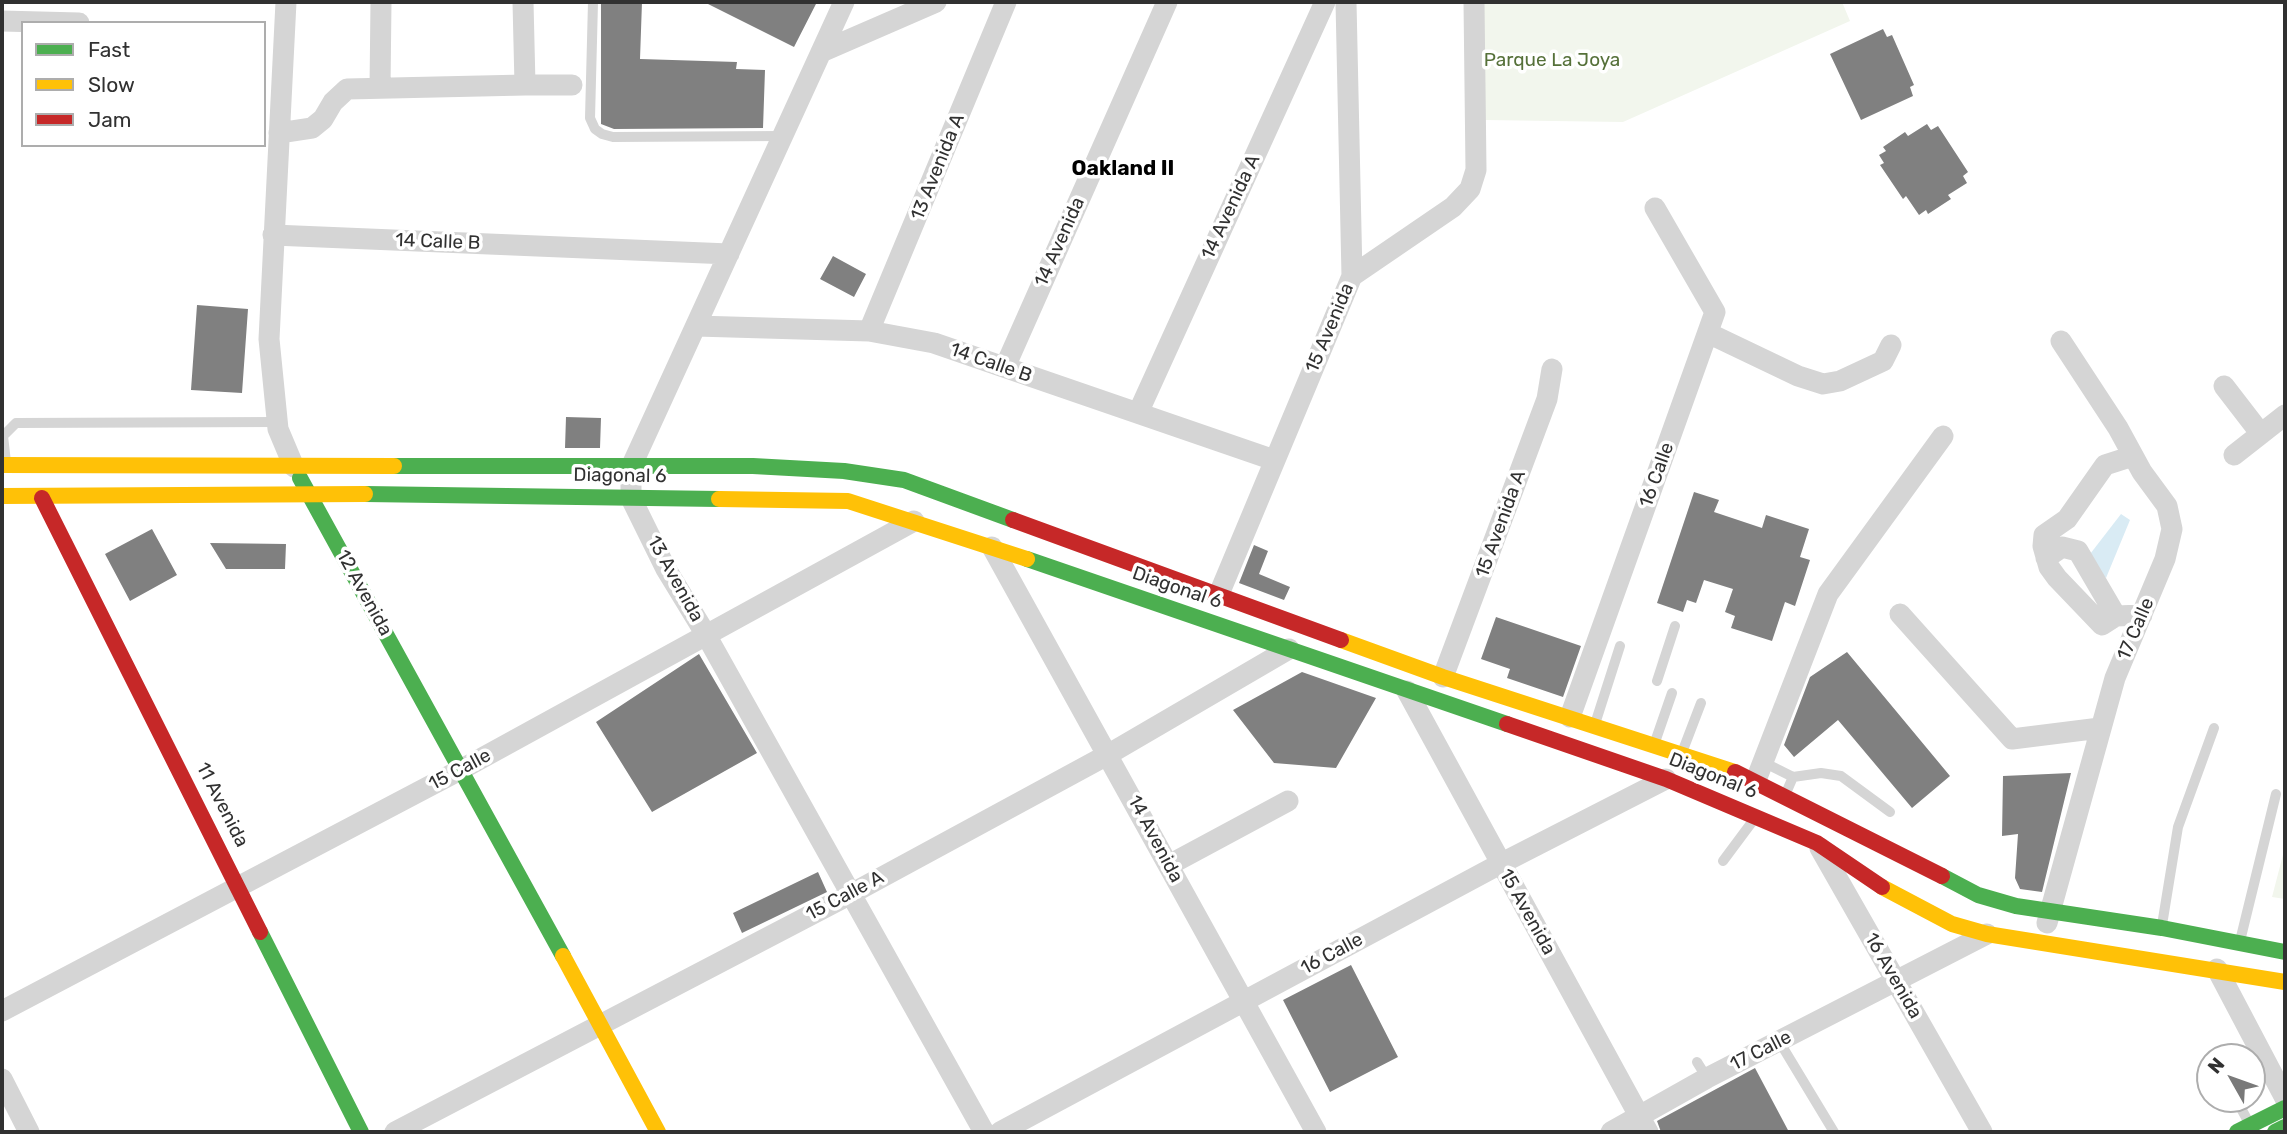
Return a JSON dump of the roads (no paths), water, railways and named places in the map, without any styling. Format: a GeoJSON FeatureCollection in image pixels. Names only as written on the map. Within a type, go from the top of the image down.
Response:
{"type":"FeatureCollection","features":[{"type":"Feature","properties":{"kind":"main road","name":"Diagonal 6"},"geometry":{"type":"LineString","coordinates":[[4,465],[801,467],[905,480],[1444,677],[1682,752],[1759,771],[1785,795],[1978,895],[2016,906],[2161,928],[2285,953]]}},
{"type":"Feature","properties":{"kind":"main road","name":"12 Avenida"},"geometry":{"type":"LineString","coordinates":[[294,467],[462,769],[658,1132]]}},
{"type":"Feature","properties":{"kind":"main road","name":"Diagonal 6"},"geometry":{"type":"LineString","coordinates":[[2,496],[42,498],[309,493],[848,501],[992,547],[1666,779],[1817,843],[1923,912],[1987,934],[2285,982]]}},
{"type":"Feature","properties":{"kind":"main road","name":"11 Avenida"},"geometry":{"type":"LineString","coordinates":[[42,498],[361,1132]]}},
{"type":"Feature","properties":{"kind":"main road"},"geometry":{"type":"LineString","coordinates":[[2244,1129],[2285,1108]]}},
{"type":"Feature","properties":{"kind":"main road"},"geometry":{"type":"LineString","coordinates":[[2275,1132],[2285,1127]]}},
{"type":"Feature","properties":{"kind":"street","name":"12 Avenida"},"geometry":{"type":"LineString","coordinates":[[286,2],[274,26],[279,133],[269,339],[276,422],[294,467]]}},
{"type":"Feature","properties":{"kind":"street"},"geometry":{"type":"LineString","coordinates":[[380,88],[382,2]]}},
{"type":"Feature","properties":{"kind":"street"},"geometry":{"type":"LineString","coordinates":[[523,2],[525,85]]}},
{"type":"Feature","properties":{"kind":"street","name":"13 Avenida"},"geometry":{"type":"LineString","coordinates":[[844,2],[631,467],[631,498],[666,569],[705,633],[849,895],[984,1132]]}},
{"type":"Feature","properties":{"kind":"street"},"geometry":{"type":"LineString","coordinates":[[821,52],[936,2]]}},
{"type":"Feature","properties":{"kind":"street","name":"13 Avenida A"},"geometry":{"type":"LineString","coordinates":[[869,331],[1006,2]]}},
{"type":"Feature","properties":{"kind":"street","name":"14 Avenida"},"geometry":{"type":"LineString","coordinates":[[1005,367],[1167,2]]}},
{"type":"Feature","properties":{"kind":"street","name":"14 Avenida A"},"geometry":{"type":"LineString","coordinates":[[1138,413],[1325,2]]}},
{"type":"Feature","properties":{"kind":"street","name":"15 Avenida"},"geometry":{"type":"LineString","coordinates":[[1219,594],[1352,276],[1346,2]]}},
{"type":"Feature","properties":{"kind":"street"},"geometry":{"type":"LineString","coordinates":[[1352,276],[1453,207],[1470,189],[1476,170],[1474,2]]}},
{"type":"Feature","properties":{"kind":"street"},"geometry":{"type":"LineString","coordinates":[[2,22],[21,22]]}},
{"type":"Feature","properties":{"kind":"street"},"geometry":{"type":"LineString","coordinates":[[279,133],[312,128],[323,119],[333,102],[346,89],[572,85]]}},
{"type":"Feature","properties":{"kind":"street","name":"16 Calle"},"geometry":{"type":"LineString","coordinates":[[1570,717],[1715,312],[1655,208]]}},
{"type":"Feature","properties":{"kind":"street","name":"14 Calle B"},"geometry":{"type":"LineString","coordinates":[[273,235],[729,254]]}},
{"type":"Feature","properties":{"kind":"street","name":"14 Calle B"},"geometry":{"type":"LineString","coordinates":[[696,326],[869,331],[934,343],[1274,460]]}},
{"type":"Feature","properties":{"kind":"street"},"geometry":{"type":"LineString","coordinates":[[1708,333],[1798,376],[1823,384],[1840,381],[1883,360],[1891,345]]}},
{"type":"Feature","properties":{"kind":"street","name":"17 Calle"},"geometry":{"type":"LineString","coordinates":[[2044,943],[2049,911],[2115,678],[2165,559],[2172,529],[2168,506],[2133,456],[2061,341]]}},
{"type":"Feature","properties":{"kind":"street","name":"15 Avenida A"},"geometry":{"type":"LineString","coordinates":[[1444,677],[1547,399],[1552,369]]}},
{"type":"Feature","properties":{"kind":"street"},"geometry":{"type":"LineString","coordinates":[[2224,386],[2277,426],[2234,455]]}},
{"type":"Feature","properties":{"kind":"street"},"geometry":{"type":"LineString","coordinates":[[1759,771],[1828,594],[1942,436]]}},
{"type":"Feature","properties":{"kind":"street"},"geometry":{"type":"LineString","coordinates":[[2133,456],[2105,465],[2067,519],[2044,535],[2043,546],[2057,578],[2089,615],[2102,625],[2116,616],[2142,615]]}},
{"type":"Feature","properties":{"kind":"street","name":"15 Calle"},"geometry":{"type":"LineString","coordinates":[[2,1011],[462,769],[705,633],[914,521]]}},
{"type":"Feature","properties":{"kind":"street","name":"14 Avenida"},"geometry":{"type":"LineString","coordinates":[[992,547],[1316,1132]]}},
{"type":"Feature","properties":{"kind":"street"},"geometry":{"type":"LineString","coordinates":[[2046,558],[2062,547],[2078,551],[2116,616]]}},
{"type":"Feature","properties":{"kind":"street"},"geometry":{"type":"LineString","coordinates":[[1900,614],[2012,739],[2100,728]]}},
{"type":"Feature","properties":{"kind":"street","name":"15 Calle A"},"geometry":{"type":"LineString","coordinates":[[395,1132],[849,895],[1109,754],[1289,649]]}},
{"type":"Feature","properties":{"kind":"street","name":"15 Avenida"},"geometry":{"type":"LineString","coordinates":[[1407,691],[1643,1124]]}},
{"type":"Feature","properties":{"kind":"street","name":"16 Calle"},"geometry":{"type":"LineString","coordinates":[[1000,1132],[1500,864],[1666,779]]}},
{"type":"Feature","properties":{"kind":"street"},"geometry":{"type":"LineString","coordinates":[[1170,865],[1288,801]]}},
{"type":"Feature","properties":{"kind":"street"},"geometry":{"type":"LineString","coordinates":[[1817,843],[1828,819]]}},
{"type":"Feature","properties":{"kind":"street","name":"16 Avenida"},"geometry":{"type":"LineString","coordinates":[[1817,843],[1982,1132]]}},
{"type":"Feature","properties":{"kind":"street","name":"17 Calle"},"geometry":{"type":"LineString","coordinates":[[1611,1132],[1643,1124],[1702,1070],[1779,1041],[1987,934]]}},
{"type":"Feature","properties":{"kind":"street"},"geometry":{"type":"LineString","coordinates":[[2217,969],[2285,1098]]}},
{"type":"Feature","properties":{"kind":"street"},"geometry":{"type":"LineString","coordinates":[[2,1079],[29,1132]]}},
{"type":"Feature","properties":{"kind":"lane"},"geometry":{"type":"LineString","coordinates":[[593,2],[590,117],[595,129],[602,134],[613,137],[783,136]]}},
{"type":"Feature","properties":{"kind":"lane"},"geometry":{"type":"LineString","coordinates":[[4,465],[4,436],[16,423],[276,422]]}},
{"type":"Feature","properties":{"kind":"lane"},"geometry":{"type":"LineString","coordinates":[[1657,681],[1675,626]]}},
{"type":"Feature","properties":{"kind":"lane"},"geometry":{"type":"LineString","coordinates":[[1595,724],[1620,646]]}},
{"type":"Feature","properties":{"kind":"lane"},"geometry":{"type":"LineString","coordinates":[[1655,742],[1672,693]]}},
{"type":"Feature","properties":{"kind":"lane"},"geometry":{"type":"LineString","coordinates":[[1682,752],[1701,703]]}},
{"type":"Feature","properties":{"kind":"lane"},"geometry":{"type":"LineString","coordinates":[[2161,928],[2178,827],[2214,728]]}},
{"type":"Feature","properties":{"kind":"lane"},"geometry":{"type":"LineString","coordinates":[[1759,771],[1793,778],[1808,772],[1841,776],[1890,813]]}},
{"type":"Feature","properties":{"kind":"lane"},"geometry":{"type":"LineString","coordinates":[[1785,795],[1793,778]]}},
{"type":"Feature","properties":{"kind":"lane"},"geometry":{"type":"LineString","coordinates":[[2240,944],[2276,794]]}},
{"type":"Feature","properties":{"kind":"lane"},"geometry":{"type":"LineString","coordinates":[[1723,861],[1756,816]]}},
{"type":"Feature","properties":{"kind":"lane"},"geometry":{"type":"LineString","coordinates":[[1779,1041],[1834,1132]]}},
{"type":"Feature","properties":{"kind":"district","name":"Oakland II"},"geometry":{"type":"Point","coordinates":[1123,169]}},
{"type":"Feature","properties":{"kind":"park label","name":"Parque La Joya"},"geometry":{"type":"Point","coordinates":[1552,61]}}]}
